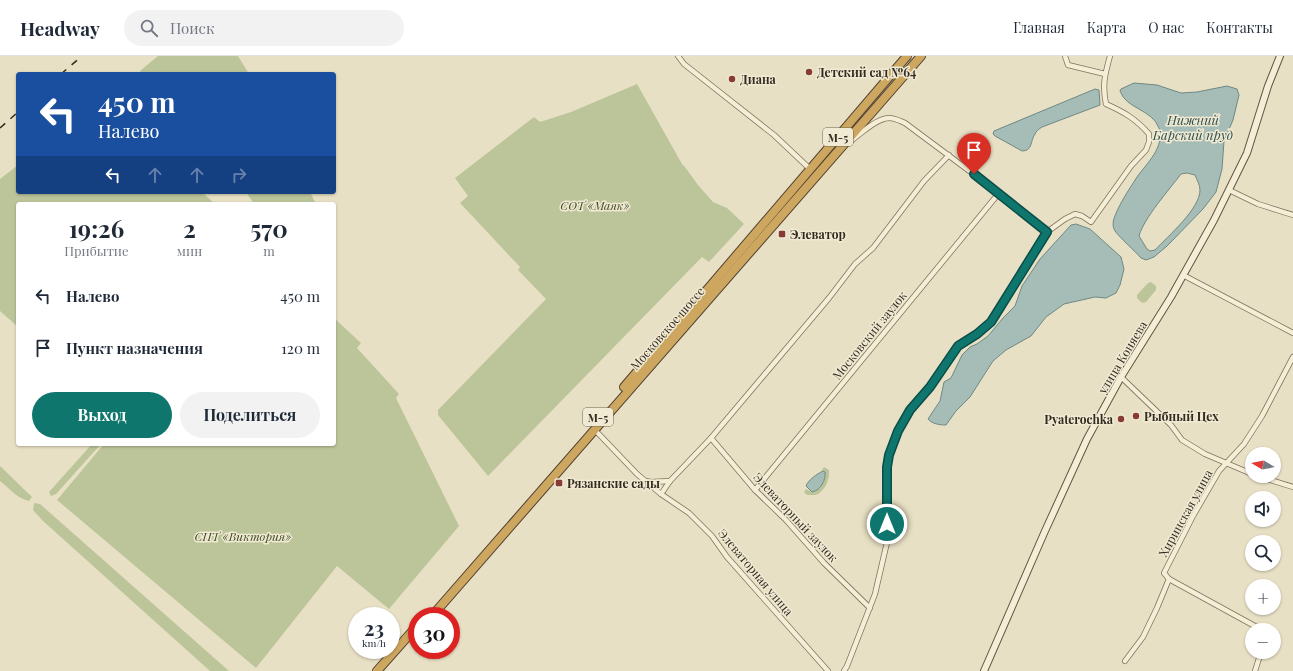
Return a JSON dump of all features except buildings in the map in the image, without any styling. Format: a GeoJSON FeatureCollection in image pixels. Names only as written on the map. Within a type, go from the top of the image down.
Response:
{"type":"FeatureCollection","features":[{"type":"Feature","properties":{"kind":"highway","name":"Московское шоссе"},"geometry":{"type":"LineString","coordinates":[[433,607],[907,56]]}},
{"type":"Feature","properties":{"kind":"highway","name":"Московское шоссе"},"geometry":{"type":"LineString","coordinates":[[440,607],[921,56]]}},
{"type":"Feature","properties":{"kind":"highway"},"geometry":{"type":"LineString","coordinates":[[378,671],[408,636]]}},
{"type":"Feature","properties":{"kind":"highway"},"geometry":{"type":"LineString","coordinates":[[384,671],[408,643]]}},
{"type":"Feature","properties":{"kind":"street"},"geometry":{"type":"LineString","coordinates":[[678,56],[684,64],[774,136],[810,169]]}},
{"type":"Feature","properties":{"kind":"street"},"geometry":{"type":"LineString","coordinates":[[1065,56],[1068,65],[1105,74]]}},
{"type":"Feature","properties":{"kind":"street"},"geometry":{"type":"LineString","coordinates":[[844,671],[875,594],[888,538],[887,467],[889,455],[898,431],[910,410],[930,387],[958,346],[977,334],[991,322],[1047,232],[1065,219],[1075,214],[1082,216],[1091,222],[1131,166],[1146,150],[1149,142],[1149,134],[1140,124],[1124,112],[1106,104],[1103,91],[1105,74],[1110,56]]}},
{"type":"Feature","properties":{"kind":"street","name":"улица Коняева"},"geometry":{"type":"LineString","coordinates":[[984,671],[1087,439],[1121,377],[1183,275],[1214,220],[1247,153],[1266,93],[1280,56]]}},
{"type":"Feature","properties":{"kind":"street"},"geometry":{"type":"LineString","coordinates":[[835,153],[883,118],[891,118],[905,122],[999,193],[1047,232]]}},
{"type":"Feature","properties":{"kind":"street"},"geometry":{"type":"LineString","coordinates":[[661,494],[670,481],[711,438],[855,264],[873,248],[924,181],[949,155]]}},
{"type":"Feature","properties":{"kind":"street"},"geometry":{"type":"LineString","coordinates":[[1229,190],[1258,204],[1293,215]]}},
{"type":"Feature","properties":{"kind":"street","name":"Московский заулок"},"geometry":{"type":"LineString","coordinates":[[755,490],[999,193]]}},
{"type":"Feature","properties":{"kind":"street"},"geometry":{"type":"LineString","coordinates":[[1183,275],[1293,333]]}},
{"type":"Feature","properties":{"kind":"street","name":"Хиринская улица"},"geometry":{"type":"LineString","coordinates":[[1125,661],[1143,637],[1157,608],[1169,579],[1164,573],[1193,516],[1219,471],[1244,444],[1262,416],[1293,357]]}},
{"type":"Feature","properties":{"kind":"street"},"geometry":{"type":"LineString","coordinates":[[1121,377],[1171,425],[1182,440],[1205,454],[1245,471]]}},
{"type":"Feature","properties":{"kind":"street","name":"Элеваторная улица"},"geometry":{"type":"LineString","coordinates":[[594,429],[645,481],[689,513],[712,536],[727,557],[828,671]]}},
{"type":"Feature","properties":{"kind":"street","name":"Элеваторный заулок"},"geometry":{"type":"LineString","coordinates":[[711,438],[755,490],[786,520],[824,563],[870,608]]}},
{"type":"Feature","properties":{"kind":"street"},"geometry":{"type":"LineString","coordinates":[[645,481],[670,481]]}},
{"type":"Feature","properties":{"kind":"street"},"geometry":{"type":"LineString","coordinates":[[1280,483],[1293,487]]}},
{"type":"Feature","properties":{"kind":"street"},"geometry":{"type":"LineString","coordinates":[[1169,579],[1249,623]]}},
{"type":"Feature","properties":{"kind":"street"},"geometry":{"type":"LineString","coordinates":[[1255,671],[1259,659]]}},
{"type":"Feature","properties":{"kind":"green space"},"geometry":{"type":"Polygon","coordinates":[[[158,56],[238,56],[248,72],[141,72],[158,56]]]}},
{"type":"Feature","properties":{"kind":"green space","name":"СОТ «Маяк»"},"geometry":{"type":"Polygon","coordinates":[[[637,84],[682,164],[698,185],[713,202],[727,208],[744,224],[709,262],[702,257],[488,476],[438,415],[438,410],[546,299],[518,270],[520,267],[460,203],[468,196],[455,178],[534,117],[540,122],[571,112],[637,84]]]}},
{"type":"Feature","properties":{"kind":"green space"},"geometry":{"type":"Polygon","coordinates":[[[16,167],[16,194],[204,194],[213,202],[16,202],[16,325],[0,311],[0,179],[16,167]]]}},
{"type":"Feature","properties":{"kind":"green space"},"geometry":{"type":"Polygon","coordinates":[[[247,194],[311,194],[315,202],[253,202],[247,194]]]}},
{"type":"Feature","properties":{"kind":"green space"},"geometry":{"type":"Polygon","coordinates":[[[1151,282],[1156,286],[1156,290],[1146,302],[1142,303],[1137,298],[1137,295],[1148,283],[1151,282]]]}},
{"type":"Feature","properties":{"kind":"green space","name":"СНТ «Виктория»"},"geometry":{"type":"Polygon","coordinates":[[[336,320],[361,343],[357,348],[399,394],[396,398],[459,526],[391,607],[387,607],[337,566],[256,668],[57,500],[102,446],[336,446],[336,320]]]}},
{"type":"Feature","properties":{"kind":"green space"},"geometry":{"type":"Polygon","coordinates":[[[90,446],[99,446],[56,494],[51,496],[49,492],[90,446]]]}},
{"type":"Feature","properties":{"kind":"green space"},"geometry":{"type":"Polygon","coordinates":[[[0,466],[32,497],[29,501],[17,496],[0,481],[0,466]]]}},
{"type":"Feature","properties":{"kind":"green space"},"geometry":{"type":"Polygon","coordinates":[[[824,467],[829,470],[829,474],[828,481],[824,488],[816,495],[807,495],[804,492],[806,489],[812,492],[815,491],[824,482],[825,472],[822,470],[824,467]]]}},
{"type":"Feature","properties":{"kind":"green space"},"geometry":{"type":"Polygon","coordinates":[[[34,503],[40,504],[229,671],[210,671],[43,521],[33,510],[34,503]]]}},
{"type":"Feature","properties":{"kind":"water","name":"Нижний Барский пруд"},"geometry":{"type":"Polygon","coordinates":[[[1134,83],[1157,85],[1181,93],[1197,92],[1227,86],[1237,89],[1239,95],[1233,120],[1224,141],[1222,169],[1216,192],[1203,209],[1167,246],[1154,257],[1146,260],[1141,258],[1117,234],[1113,223],[1124,197],[1154,154],[1160,142],[1159,128],[1151,117],[1133,106],[1123,97],[1120,91],[1121,89],[1134,83]],[[1187,173],[1181,174],[1157,204],[1146,221],[1139,236],[1147,249],[1150,251],[1155,250],[1175,230],[1195,205],[1199,197],[1200,190],[1195,175],[1187,173]]]}},
{"type":"Feature","properties":{"kind":"water"},"geometry":{"type":"Polygon","coordinates":[[[1095,89],[1099,90],[1100,105],[1042,127],[1036,132],[1030,147],[1026,151],[1022,151],[993,134],[994,131],[1095,89]]]}},
{"type":"Feature","properties":{"kind":"water"},"geometry":{"type":"Polygon","coordinates":[[[1076,224],[1090,229],[1121,257],[1124,269],[1120,285],[1116,293],[1106,298],[1095,297],[1064,304],[1046,317],[1031,336],[1006,350],[993,361],[970,397],[956,411],[946,425],[936,424],[930,421],[928,419],[940,401],[944,382],[951,378],[962,355],[970,347],[988,336],[1015,306],[1022,286],[1040,259],[1071,225],[1076,224]]]}},
{"type":"Feature","properties":{"kind":"water"},"geometry":{"type":"Polygon","coordinates":[[[823,471],[825,472],[824,481],[818,489],[812,492],[806,486],[807,484],[813,477],[823,471]]]}},
{"type":"Feature","properties":{"kind":"railway"},"geometry":{"type":"LineString","coordinates":[[63,72],[82,56]]}},
{"type":"Feature","properties":{"kind":"railway"},"geometry":{"type":"LineString","coordinates":[[0,128],[16,114]]}},
{"type":"Feature","properties":{"kind":"place","name":"Детский сад №64"},"geometry":{"type":"Point","coordinates":[809,72]}},
{"type":"Feature","properties":{"kind":"place","name":"Диана"},"geometry":{"type":"Point","coordinates":[732,79]}},
{"type":"Feature","properties":{"kind":"place","name":"Элеватор"},"geometry":{"type":"Point","coordinates":[782,234]}},
{"type":"Feature","properties":{"kind":"place","name":"Рыбный Цех"},"geometry":{"type":"Point","coordinates":[1136,416]}},
{"type":"Feature","properties":{"kind":"place","name":"Pyaterochka"},"geometry":{"type":"Point","coordinates":[1121,419]}},
{"type":"Feature","properties":{"kind":"place","name":"Рязанские сады"},"geometry":{"type":"Point","coordinates":[559,483]}},
{"type":"Feature","properties":{"kind":"route"},"geometry":{"type":"LineString","coordinates":[[887,524],[887,467],[889,455],[898,431],[910,410],[930,387],[958,346],[977,334],[991,322],[1018,276],[1047,232],[974,174]]}}]}
